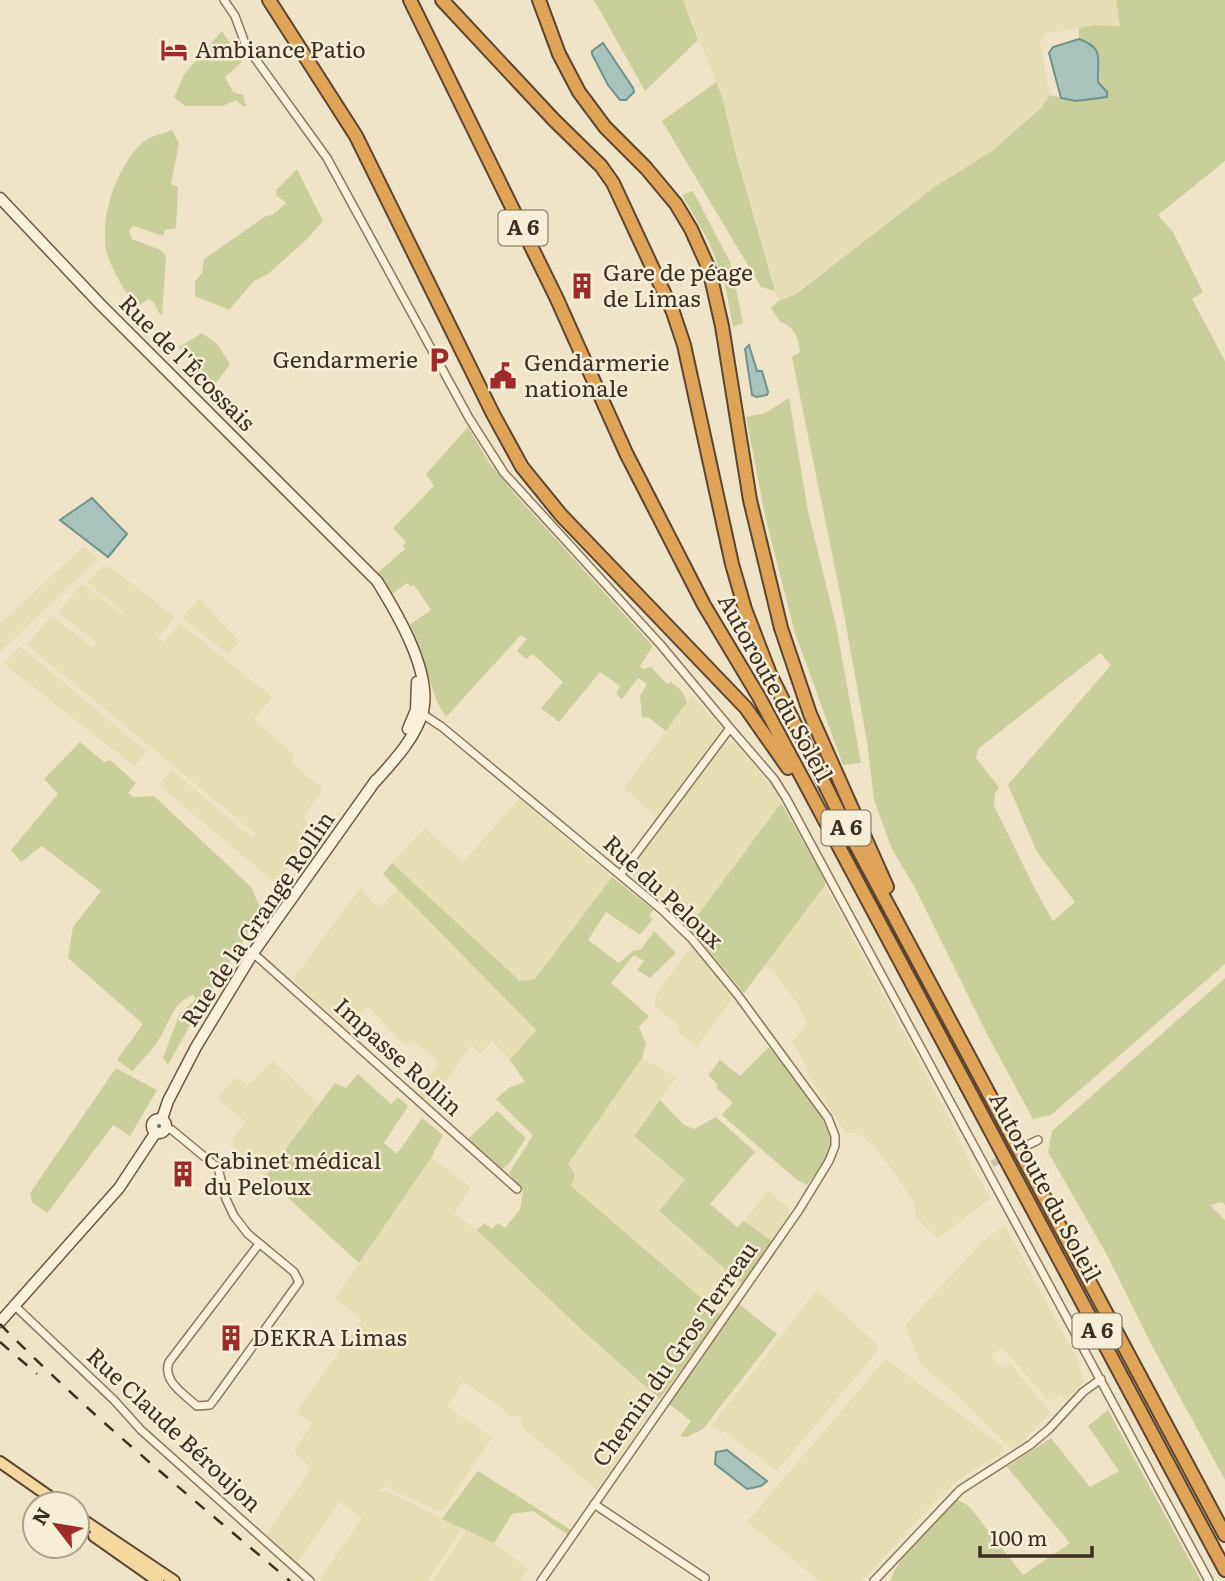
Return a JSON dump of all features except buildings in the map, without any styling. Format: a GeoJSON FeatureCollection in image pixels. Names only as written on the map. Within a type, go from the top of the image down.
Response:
{"type":"FeatureCollection","features":[{"type":"Feature","properties":{"kind":"highway"},"geometry":{"type":"LineString","coordinates":[[269,0],[356,136],[502,433],[522,467],[561,515],[729,688],[758,722],[791,772],[924,1006]]}},
{"type":"Feature","properties":{"kind":"highway","name":"Autoroute du Soleil"},"geometry":{"type":"LineString","coordinates":[[411,0],[556,297],[645,490],[704,605],[759,697],[1225,1570]]}},
{"type":"Feature","properties":{"kind":"highway","name":"Autoroute du Soleil"},"geometry":{"type":"LineString","coordinates":[[442,0],[594,159],[613,183],[673,312],[684,345],[732,564],[752,631],[778,690],[809,755],[1225,1535]]}},
{"type":"Feature","properties":{"kind":"highway"},"geometry":{"type":"LineString","coordinates":[[539,0],[559,54],[579,92],[605,127],[646,168],[676,204],[695,235],[709,269],[722,326],[750,500],[781,628],[810,714],[920,962]]}},
{"type":"Feature","properties":{"kind":"main road","name":"Rue de l'Écossais"},"geometry":{"type":"LineString","coordinates":[[0,198],[100,304],[348,554],[372,582],[402,638],[417,682],[419,711]]}},
{"type":"Feature","properties":{"kind":"main road","name":"Rue de la Grange Rollin"},"geometry":{"type":"LineString","coordinates":[[3,1318],[119,1188],[161,1126],[168,1101],[196,1047],[253,953],[374,783],[419,711]]}},
{"type":"Feature","properties":{"kind":"main road"},"geometry":{"type":"LineString","coordinates":[[0,1462],[40,1490]]}},
{"type":"Feature","properties":{"kind":"main road"},"geometry":{"type":"LineString","coordinates":[[0,1471],[28,1490]]}},
{"type":"Feature","properties":{"kind":"main road"},"geometry":{"type":"LineString","coordinates":[[91,1525],[174,1581]]}},
{"type":"Feature","properties":{"kind":"main road"},"geometry":{"type":"LineString","coordinates":[[91,1534],[158,1581]]}},
{"type":"Feature","properties":{"kind":"street"},"geometry":{"type":"LineString","coordinates":[[225,0],[235,16],[246,46],[327,158],[469,418],[504,473],[660,644],[774,779],[786,798],[989,1166],[1097,1381],[1209,1581]]}},
{"type":"Feature","properties":{"kind":"street","name":"Rue du Peloux"},"geometry":{"type":"LineString","coordinates":[[419,711],[516,787],[661,909],[706,954],[828,1118],[835,1136],[835,1146]]}},
{"type":"Feature","properties":{"kind":"street"},"geometry":{"type":"LineString","coordinates":[[620,875],[730,728]]}},
{"type":"Feature","properties":{"kind":"street","name":"Impasse Rollin"},"geometry":{"type":"LineString","coordinates":[[253,953],[517,1189]]}},
{"type":"Feature","properties":{"kind":"street"},"geometry":{"type":"LineString","coordinates":[[161,1126],[179,1136],[218,1168],[226,1199],[234,1216],[259,1244],[294,1272],[299,1282],[214,1400],[209,1405],[197,1406],[168,1378],[166,1371],[169,1362],[259,1244]]}},
{"type":"Feature","properties":{"kind":"street"},"geometry":{"type":"LineString","coordinates":[[1030,1144],[1038,1140]]}},
{"type":"Feature","properties":{"kind":"street","name":"Chemin du Gros Terreau"},"geometry":{"type":"LineString","coordinates":[[541,1581],[799,1210],[829,1161],[835,1146]]}},
{"type":"Feature","properties":{"kind":"street","name":"Rue Claude Béroujon"},"geometry":{"type":"LineString","coordinates":[[15,1305],[150,1439],[310,1581]]}},
{"type":"Feature","properties":{"kind":"street"},"geometry":{"type":"LineString","coordinates":[[874,1581],[960,1490],[1030,1445],[1097,1381]]}},
{"type":"Feature","properties":{"kind":"street"},"geometry":{"type":"LineString","coordinates":[[594,1504],[705,1578]]}},
{"type":"Feature","properties":{"kind":"shaded area"},"geometry":{"type":"Polygon","coordinates":[[[683,0],[1116,0],[1121,26],[1094,25],[1045,34],[1040,42],[1050,95],[1041,108],[992,151],[933,188],[795,294],[778,301],[722,96],[683,0]]]}},
{"type":"Feature","properties":{"kind":"shaded area"},"geometry":{"type":"Polygon","coordinates":[[[84,546],[98,559],[0,652],[0,624],[84,546]]]}},
{"type":"Feature","properties":{"kind":"shaded area"},"geometry":{"type":"Polygon","coordinates":[[[103,565],[114,570],[175,617],[157,639],[164,642],[180,623],[272,697],[254,720],[295,755],[291,762],[323,789],[303,817],[317,832],[276,884],[159,785],[172,770],[252,838],[256,834],[27,645],[51,616],[93,647],[97,643],[58,612],[82,584],[122,614],[123,612],[87,582],[103,565]]]}},
{"type":"Feature","properties":{"kind":"shaded area"},"geometry":{"type":"Polygon","coordinates":[[[199,599],[240,641],[228,654],[182,618],[199,599]]]}},
{"type":"Feature","properties":{"kind":"shaded area"},"geometry":{"type":"Polygon","coordinates":[[[20,646],[147,752],[134,766],[4,664],[20,646]]]}},
{"type":"Feature","properties":{"kind":"shaded area"},"geometry":{"type":"Polygon","coordinates":[[[692,696],[723,728],[658,818],[624,788],[692,696]]]}},
{"type":"Feature","properties":{"kind":"shaded area"},"geometry":{"type":"Polygon","coordinates":[[[726,738],[738,746],[773,787],[781,803],[689,927],[634,880],[631,868],[726,738]]]}},
{"type":"Feature","properties":{"kind":"shaded area"},"geometry":{"type":"Polygon","coordinates":[[[520,798],[612,877],[535,979],[520,981],[392,863],[425,828],[463,862],[520,798]]]}},
{"type":"Feature","properties":{"kind":"shaded area"},"geometry":{"type":"Polygon","coordinates":[[[825,885],[948,1116],[972,1167],[991,1198],[938,1238],[916,1218],[915,1204],[872,1144],[854,1132],[846,1134],[807,1073],[792,1041],[808,1024],[797,1003],[773,971],[763,966],[825,885]]]}},
{"type":"Feature","properties":{"kind":"shaded area"},"geometry":{"type":"Polygon","coordinates":[[[360,888],[379,908],[398,889],[536,1030],[510,1060],[492,1041],[480,1053],[471,1045],[429,1106],[417,1096],[439,1062],[413,1040],[406,1046],[367,1006],[347,1028],[293,979],[360,888]]]}},
{"type":"Feature","properties":{"kind":"shaded area"},"geometry":{"type":"Polygon","coordinates":[[[693,944],[734,996],[697,1047],[677,1031],[680,1027],[655,1006],[655,998],[661,987],[693,944]]]}},
{"type":"Feature","properties":{"kind":"shaded area"},"geometry":{"type":"Polygon","coordinates":[[[642,1058],[676,1077],[634,1136],[685,1180],[659,1212],[742,1284],[721,1315],[570,1186],[568,1164],[642,1058]]]}},
{"type":"Feature","properties":{"kind":"shaded area"},"geometry":{"type":"Polygon","coordinates":[[[273,1061],[319,1104],[265,1177],[230,1143],[245,1122],[217,1098],[236,1077],[247,1085],[273,1061]]]}},
{"type":"Feature","properties":{"kind":"shaded area"},"geometry":{"type":"Polygon","coordinates":[[[431,1158],[471,1187],[454,1214],[504,1253],[583,1331],[660,1399],[597,1490],[522,1427],[521,1416],[509,1416],[496,1403],[463,1382],[447,1407],[492,1437],[444,1510],[438,1511],[384,1486],[380,1491],[390,1493],[462,1528],[428,1581],[322,1581],[320,1579],[362,1518],[340,1501],[297,1563],[266,1535],[311,1469],[294,1451],[312,1423],[296,1412],[362,1320],[335,1298],[431,1158]]]}},
{"type":"Feature","properties":{"kind":"shaded area"},"geometry":{"type":"Polygon","coordinates":[[[768,1190],[788,1207],[790,1216],[772,1241],[744,1221],[768,1190]]]}},
{"type":"Feature","properties":{"kind":"shaded area"},"geometry":{"type":"Polygon","coordinates":[[[1005,1225],[1077,1359],[1084,1382],[1066,1400],[1060,1394],[1049,1402],[1002,1347],[990,1357],[1002,1368],[1010,1363],[1050,1412],[1022,1442],[1011,1449],[956,1394],[921,1365],[905,1325],[981,1243],[1005,1225]]]}},
{"type":"Feature","properties":{"kind":"shaded area"},"geometry":{"type":"Polygon","coordinates":[[[817,1290],[878,1345],[875,1354],[777,1471],[725,1432],[711,1426],[817,1290]]]}},
{"type":"Feature","properties":{"kind":"shaded area"},"geometry":{"type":"Polygon","coordinates":[[[887,1360],[1004,1447],[1003,1452],[961,1478],[938,1498],[862,1581],[820,1581],[747,1522],[887,1360]]]}},
{"type":"Feature","properties":{"kind":"shaded area"},"geometry":{"type":"Polygon","coordinates":[[[466,1530],[494,1543],[528,1569],[520,1581],[433,1581],[466,1530]]]}},
{"type":"Feature","properties":{"kind":"green space"},"geometry":{"type":"Polygon","coordinates":[[[594,0],[683,0],[698,40],[645,91],[594,0]]]}},
{"type":"Feature","properties":{"kind":"green space"},"geometry":{"type":"Polygon","coordinates":[[[1116,0],[1225,0],[1225,161],[1158,215],[1173,232],[1203,292],[1192,299],[1225,361],[1225,964],[1051,1115],[1033,1119],[989,1038],[915,888],[892,849],[874,800],[867,742],[841,598],[792,357],[800,352],[798,342],[795,333],[780,322],[771,308],[778,301],[796,294],[933,188],[992,151],[1041,108],[1050,95],[1076,101],[1107,92],[1098,82],[1096,50],[1079,39],[1079,28],[1094,25],[1120,26],[1116,0]],[[1100,653],[978,749],[976,758],[999,787],[994,806],[1053,921],[1075,902],[1037,852],[1008,785],[1111,665],[1100,653]]]}},
{"type":"Feature","properties":{"kind":"green space"},"geometry":{"type":"Polygon","coordinates":[[[222,31],[242,62],[225,77],[233,92],[243,95],[246,106],[236,100],[223,106],[185,106],[174,97],[185,73],[222,31]]]}},
{"type":"Feature","properties":{"kind":"green space"},"geometry":{"type":"Polygon","coordinates":[[[716,82],[775,291],[761,287],[662,121],[716,82]]]}},
{"type":"Feature","properties":{"kind":"green space"},"geometry":{"type":"Polygon","coordinates":[[[172,130],[179,143],[171,184],[178,187],[176,228],[165,230],[163,236],[134,226],[129,230],[132,239],[161,250],[166,256],[162,315],[149,299],[136,307],[111,265],[105,236],[112,192],[125,165],[142,143],[172,130]]]}},
{"type":"Feature","properties":{"kind":"green space"},"geometry":{"type":"Polygon","coordinates":[[[297,169],[323,221],[268,274],[254,281],[229,310],[195,296],[195,282],[202,273],[204,259],[266,216],[273,215],[286,203],[276,195],[277,189],[297,169]]]}},
{"type":"Feature","properties":{"kind":"green space"},"geometry":{"type":"Polygon","coordinates":[[[693,191],[731,264],[743,323],[733,327],[725,284],[709,242],[682,195],[693,191]]]}},
{"type":"Feature","properties":{"kind":"green space"},"geometry":{"type":"Polygon","coordinates":[[[202,333],[217,344],[230,364],[214,386],[179,347],[202,333]]]}},
{"type":"Feature","properties":{"kind":"green space"},"geometry":{"type":"Polygon","coordinates":[[[789,398],[808,511],[836,625],[861,763],[843,765],[794,630],[765,515],[746,417],[765,413],[789,398]]]}},
{"type":"Feature","properties":{"kind":"green space"},"geometry":{"type":"Polygon","coordinates":[[[468,427],[488,461],[513,492],[653,646],[640,666],[643,669],[651,667],[667,684],[671,682],[682,691],[687,702],[666,731],[649,718],[642,717],[640,696],[647,684],[638,678],[622,699],[616,694],[620,686],[600,672],[559,722],[541,708],[563,682],[533,654],[526,659],[517,651],[527,639],[521,635],[446,717],[438,704],[409,625],[431,610],[414,585],[411,587],[407,583],[392,594],[376,574],[405,549],[403,546],[406,542],[393,528],[434,486],[426,474],[468,427]]]}},
{"type":"Feature","properties":{"kind":"green space"},"geometry":{"type":"Polygon","coordinates":[[[80,742],[104,762],[110,760],[136,783],[128,793],[134,797],[154,796],[251,887],[259,905],[250,931],[198,1011],[168,1065],[163,1058],[179,1015],[196,999],[193,995],[179,1004],[157,1042],[133,1071],[117,1060],[143,1024],[68,958],[73,927],[101,891],[42,846],[21,862],[11,850],[58,794],[44,779],[80,742]]]}},
{"type":"Feature","properties":{"kind":"green space"},"geometry":{"type":"Polygon","coordinates":[[[781,803],[825,879],[825,885],[744,993],[689,927],[781,803]]]}},
{"type":"Feature","properties":{"kind":"green space"},"geometry":{"type":"Polygon","coordinates":[[[392,863],[520,981],[535,979],[612,877],[654,910],[649,915],[653,919],[640,935],[606,912],[588,940],[619,963],[634,950],[641,950],[654,931],[676,953],[650,978],[637,970],[644,961],[634,955],[611,983],[649,1016],[639,1027],[646,1044],[642,1058],[568,1164],[575,1174],[571,1186],[721,1315],[660,1399],[583,1331],[477,1230],[484,1223],[492,1229],[498,1223],[505,1228],[520,1209],[523,1191],[509,1173],[533,1135],[496,1099],[510,1087],[525,1082],[510,1060],[536,1030],[383,874],[392,863]]]}},
{"type":"Feature","properties":{"kind":"green space"},"geometry":{"type":"Polygon","coordinates":[[[1225,978],[1225,1205],[1221,1202],[1210,1205],[1225,1220],[1225,1480],[1151,1344],[1107,1255],[1048,1152],[1052,1131],[1225,978]]]}},
{"type":"Feature","properties":{"kind":"green space"},"geometry":{"type":"Polygon","coordinates":[[[769,1047],[808,1095],[830,1137],[828,1153],[807,1185],[797,1180],[722,1115],[733,1102],[716,1088],[718,1085],[708,1075],[720,1060],[740,1076],[769,1047]]]}},
{"type":"Feature","properties":{"kind":"green space"},"geometry":{"type":"Polygon","coordinates":[[[116,1068],[157,1090],[130,1136],[113,1125],[47,1213],[32,1202],[30,1193],[116,1068]]]}},
{"type":"Feature","properties":{"kind":"green space"},"geometry":{"type":"Polygon","coordinates":[[[358,1074],[391,1104],[398,1097],[408,1106],[384,1143],[397,1154],[422,1118],[443,1135],[431,1158],[359,1263],[265,1177],[335,1083],[346,1088],[358,1074]]]}},
{"type":"Feature","properties":{"kind":"green space"},"geometry":{"type":"Polygon","coordinates":[[[660,1100],[684,1125],[694,1129],[716,1117],[755,1152],[710,1204],[737,1227],[744,1221],[772,1241],[742,1284],[659,1211],[685,1180],[634,1136],[660,1100]]]}},
{"type":"Feature","properties":{"kind":"green space"},"geometry":{"type":"Polygon","coordinates":[[[497,1111],[526,1138],[509,1164],[500,1171],[467,1140],[497,1111]]]}},
{"type":"Feature","properties":{"kind":"green space"},"geometry":{"type":"Polygon","coordinates":[[[739,1304],[777,1334],[703,1429],[687,1437],[680,1436],[691,1421],[668,1403],[739,1304]]]}},
{"type":"Feature","properties":{"kind":"green space"},"geometry":{"type":"Polygon","coordinates":[[[1108,1410],[1201,1581],[890,1581],[910,1547],[956,1499],[969,1506],[1023,1575],[1070,1543],[1007,1467],[1051,1438],[1090,1487],[1119,1471],[1088,1426],[1108,1410]]]}},
{"type":"Feature","properties":{"kind":"green space"},"geometry":{"type":"Polygon","coordinates":[[[478,1471],[571,1530],[568,1535],[533,1511],[512,1514],[494,1543],[442,1519],[478,1471]]]}},
{"type":"Feature","properties":{"kind":"water"},"geometry":{"type":"Polygon","coordinates":[[[1079,39],[1096,50],[1098,82],[1107,92],[1107,97],[1076,101],[1061,98],[1049,53],[1053,47],[1079,39]]]}},
{"type":"Feature","properties":{"kind":"water"},"geometry":{"type":"Polygon","coordinates":[[[603,43],[633,88],[634,92],[626,100],[620,100],[608,85],[592,54],[592,51],[603,43]]]}},
{"type":"Feature","properties":{"kind":"water"},"geometry":{"type":"Polygon","coordinates":[[[749,345],[757,371],[762,371],[767,395],[752,395],[745,349],[749,345]]]}},
{"type":"Feature","properties":{"kind":"water"},"geometry":{"type":"Polygon","coordinates":[[[92,498],[127,534],[108,557],[60,520],[92,498]]]}},
{"type":"Feature","properties":{"kind":"water"},"geometry":{"type":"Polygon","coordinates":[[[727,1450],[767,1481],[761,1486],[747,1489],[715,1464],[716,1452],[727,1450]]]}},
{"type":"Feature","properties":{"kind":"tunnel"},"geometry":{"type":"LineString","coordinates":[[992,1164],[1030,1144]]}},
{"type":"Feature","properties":{"kind":"railway"},"geometry":{"type":"LineString","coordinates":[[0,1324],[105,1424],[290,1581]]}},
{"type":"Feature","properties":{"kind":"railway"},"geometry":{"type":"LineString","coordinates":[[0,1342],[37,1374]]}},
{"type":"Feature","properties":{"kind":"place","name":"Ambiance Patio"},"geometry":{"type":"Point","coordinates":[174,50]}},
{"type":"Feature","properties":{"kind":"place","name":"Gare de péage de Limas"},"geometry":{"type":"Point","coordinates":[582,286]}},
{"type":"Feature","properties":{"kind":"place","name":"Gendarmerie"},"geometry":{"type":"Point","coordinates":[439,360]}},
{"type":"Feature","properties":{"kind":"place","name":"Gendarmerie nationale"},"geometry":{"type":"Point","coordinates":[503,376]}},
{"type":"Feature","properties":{"kind":"place","name":"Cabinet médical du Peloux"},"geometry":{"type":"Point","coordinates":[183,1174]}},
{"type":"Feature","properties":{"kind":"place","name":"DEKRA Limas"},"geometry":{"type":"Point","coordinates":[231,1338]}}]}
